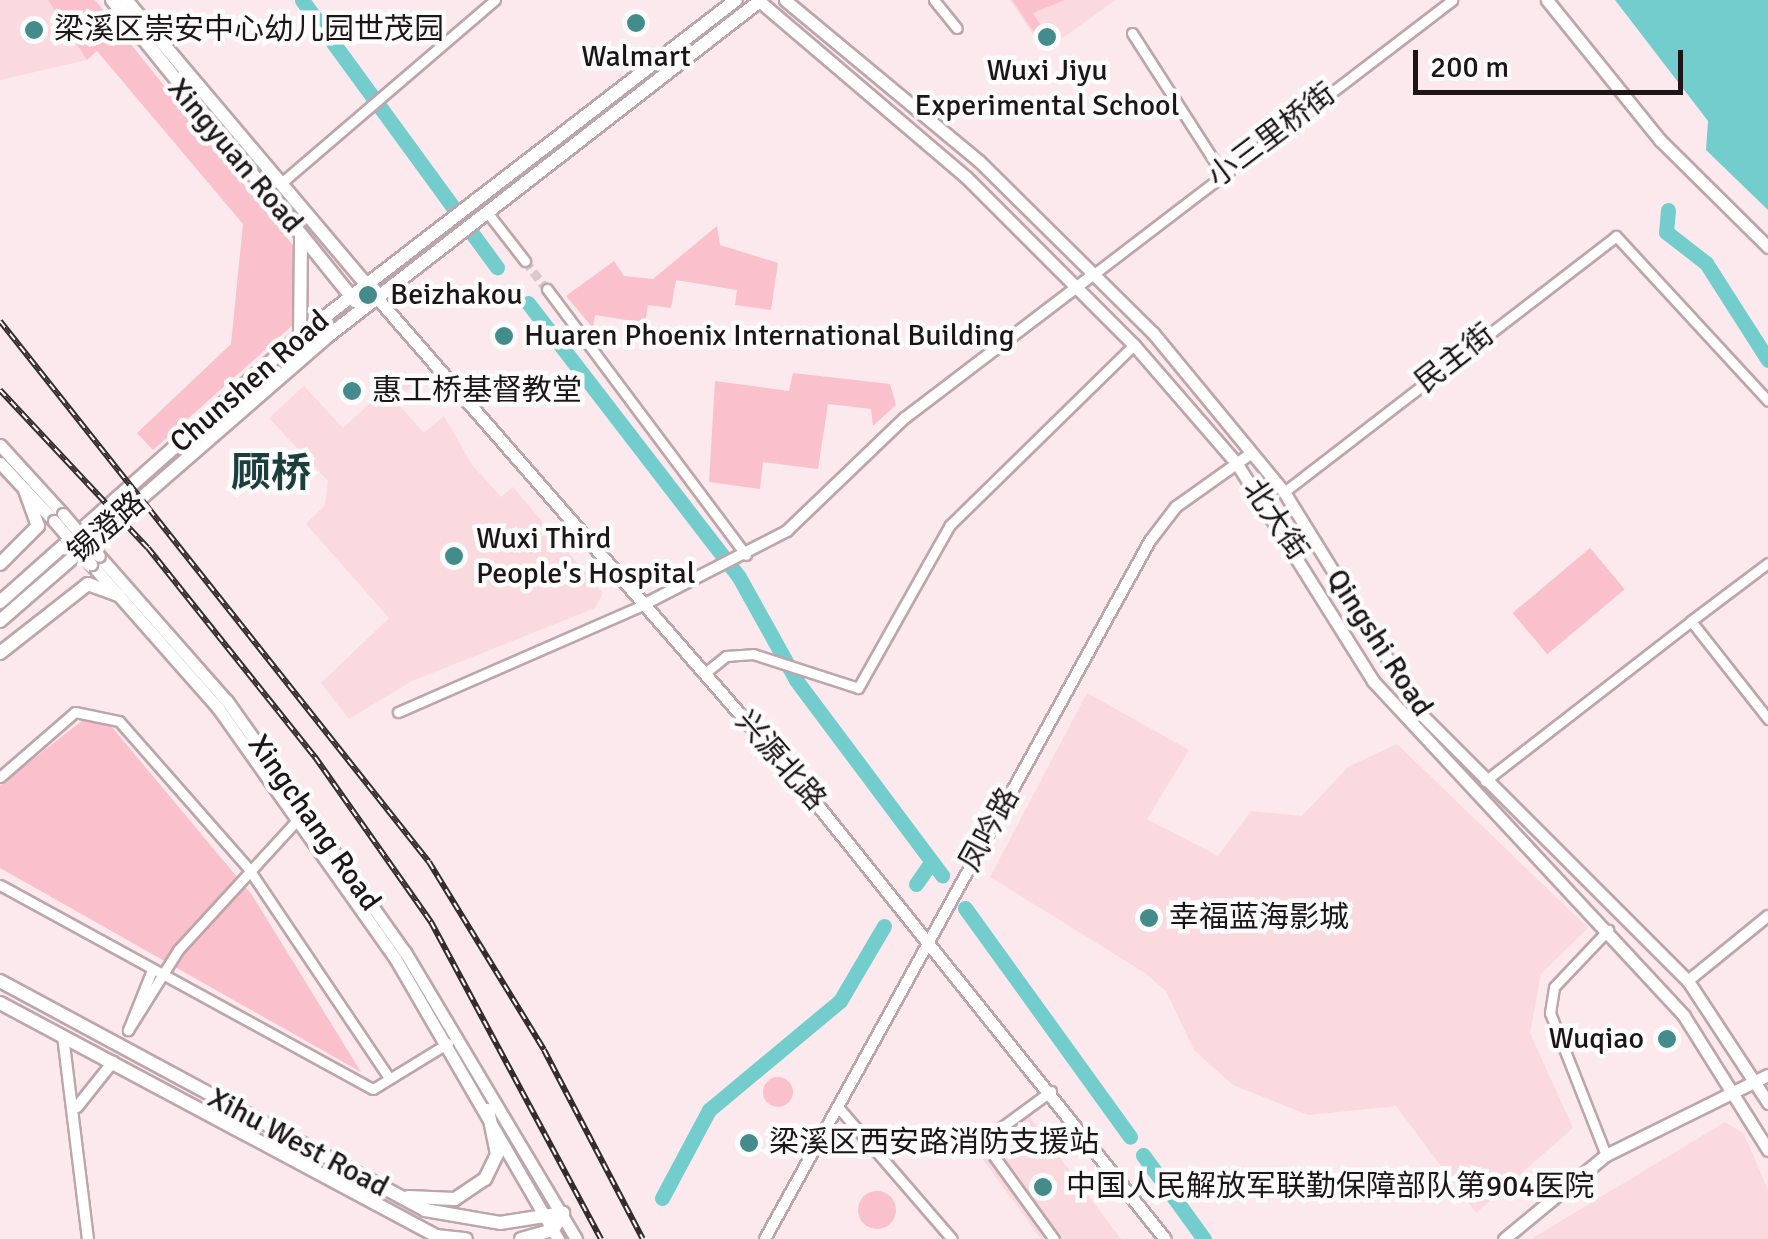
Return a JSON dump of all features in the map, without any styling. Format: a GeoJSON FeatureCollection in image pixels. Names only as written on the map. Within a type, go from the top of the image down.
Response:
{"type":"FeatureCollection","features":[{"type":"Feature","properties":{"kind":"main road","name":"Xingyuan Road"},"geometry":{"type":"LineString","coordinates":[[112,0],[363,309]]}},
{"type":"Feature","properties":{"kind":"main road"},"geometry":{"type":"LineString","coordinates":[[126,0],[377,298]]}},
{"type":"Feature","properties":{"kind":"main road","name":"Chunshen Road"},"geometry":{"type":"LineString","coordinates":[[6,597],[300,336],[736,0]]}},
{"type":"Feature","properties":{"kind":"main road","name":"Qingshi Road"},"geometry":{"type":"LineString","coordinates":[[785,0],[979,161],[1094,274],[1284,492],[1422,714],[1688,981],[1763,1078],[1768,1102]]}},
{"type":"Feature","properties":{"kind":"main road"},"geometry":{"type":"LineString","coordinates":[[1547,0],[1660,140],[1768,246]]}},
{"type":"Feature","properties":{"kind":"main road","name":"Chunshen Road"},"geometry":{"type":"LineString","coordinates":[[215,434],[363,309],[759,1]]}},
{"type":"Feature","properties":{"kind":"main road","name":"北大街"},"geometry":{"type":"LineString","coordinates":[[759,1],[966,177],[1134,345],[1237,464],[1373,681],[1608,930],[1738,1088],[1768,1150]]}},
{"type":"Feature","properties":{"kind":"main road"},"geometry":{"type":"LineString","coordinates":[[300,235],[300,336]]}},
{"type":"Feature","properties":{"kind":"main road","name":"兴源北路"},"geometry":{"type":"LineString","coordinates":[[377,298],[645,604],[930,939],[1165,1239]]}},
{"type":"Feature","properties":{"kind":"main road","name":"锡澄路"},"geometry":{"type":"LineString","coordinates":[[0,621],[215,434]]}},
{"type":"Feature","properties":{"kind":"main road","name":"Xingchang Road"},"geometry":{"type":"LineString","coordinates":[[0,445],[95,560],[227,701],[341,860],[576,1239]]}},
{"type":"Feature","properties":{"kind":"main road","name":"Xingchang Road"},"geometry":{"type":"LineString","coordinates":[[0,463],[59,518]]}},
{"type":"Feature","properties":{"kind":"main road"},"geometry":{"type":"LineString","coordinates":[[0,564],[38,526],[25,490]]}},
{"type":"Feature","properties":{"kind":"main road","name":"Xingchang Road"},"geometry":{"type":"LineString","coordinates":[[95,560],[119,594],[218,708],[297,820],[448,1043],[556,1234]]}},
{"type":"Feature","properties":{"kind":"main road"},"geometry":{"type":"LineString","coordinates":[[0,652],[88,584],[119,594]]}},
{"type":"Feature","properties":{"kind":"main road","name":"Xihu West Road"},"geometry":{"type":"LineString","coordinates":[[0,981],[395,1195],[473,1222],[563,1213]]}},
{"type":"Feature","properties":{"kind":"main road","name":"Xihu West Road"},"geometry":{"type":"LineString","coordinates":[[0,1003],[439,1238],[466,1239]]}},
{"type":"Feature","properties":{"kind":"main road"},"geometry":{"type":"LineString","coordinates":[[1504,1239],[1606,1156],[1763,1078]]}},
{"type":"Feature","properties":{"kind":"main road"},"geometry":{"type":"LineString","coordinates":[[395,1195],[455,1199],[485,1179],[497,1154],[488,1110]]}},
{"type":"Feature","properties":{"kind":"main road"},"geometry":{"type":"LineString","coordinates":[[269,1146],[277,1132]]}},
{"type":"Feature","properties":{"kind":"main road"},"geometry":{"type":"LineString","coordinates":[[521,1239],[556,1234],[563,1213]]}},
{"type":"Feature","properties":{"kind":"street"},"geometry":{"type":"LineString","coordinates":[[280,184],[388,87],[495,0]]}},
{"type":"Feature","properties":{"kind":"street"},"geometry":{"type":"LineString","coordinates":[[934,0],[957,28]]}},
{"type":"Feature","properties":{"kind":"street","name":"小三里桥街"},"geometry":{"type":"LineString","coordinates":[[1094,274],[1222,172],[1452,0]]}},
{"type":"Feature","properties":{"kind":"street"},"geometry":{"type":"LineString","coordinates":[[1132,33],[1222,172]]}},
{"type":"Feature","properties":{"kind":"street"},"geometry":{"type":"LineString","coordinates":[[488,212],[525,261]]}},
{"type":"Feature","properties":{"kind":"street","name":"民主街"},"geometry":{"type":"LineString","coordinates":[[1284,492],[1607,241],[1629,240],[1768,402]]}},
{"type":"Feature","properties":{"kind":"street"},"geometry":{"type":"LineString","coordinates":[[398,712],[742,558],[831,494],[904,418],[1094,274]]}},
{"type":"Feature","properties":{"kind":"street"},"geometry":{"type":"LineString","coordinates":[[547,289],[742,558]]}},
{"type":"Feature","properties":{"kind":"street"},"geometry":{"type":"LineString","coordinates":[[705,674],[737,653],[770,660],[847,688],[867,680],[950,526],[1134,345]]}},
{"type":"Feature","properties":{"kind":"street","name":"凤吟路"},"geometry":{"type":"LineString","coordinates":[[766,1239],[1150,541],[1176,507],[1252,454]]}},
{"type":"Feature","properties":{"kind":"street"},"geometry":{"type":"LineString","coordinates":[[1485,781],[1768,563]]}},
{"type":"Feature","properties":{"kind":"street"},"geometry":{"type":"LineString","coordinates":[[1691,621],[1768,719]]}},
{"type":"Feature","properties":{"kind":"street"},"geometry":{"type":"LineString","coordinates":[[0,777],[75,712],[100,713],[119,721],[248,868],[390,1079]]}},
{"type":"Feature","properties":{"kind":"street"},"geometry":{"type":"LineString","coordinates":[[119,1047],[157,972],[248,868],[297,820]]}},
{"type":"Feature","properties":{"kind":"street"},"geometry":{"type":"LineString","coordinates":[[0,885],[372,1089],[448,1043]]}},
{"type":"Feature","properties":{"kind":"street"},"geometry":{"type":"LineString","coordinates":[[1688,981],[1768,916]]}},
{"type":"Feature","properties":{"kind":"street"},"geometry":{"type":"LineString","coordinates":[[1606,1156],[1550,1013],[1554,987],[1608,930]]}},
{"type":"Feature","properties":{"kind":"street"},"geometry":{"type":"LineString","coordinates":[[63,1036],[76,1108],[88,1239]]}},
{"type":"Feature","properties":{"kind":"street"},"geometry":{"type":"LineString","coordinates":[[76,1108],[113,1062]]}},
{"type":"Feature","properties":{"kind":"street"},"geometry":{"type":"LineString","coordinates":[[1051,1091],[983,1141],[1054,1239]]}},
{"type":"Feature","properties":{"kind":"street"},"geometry":{"type":"LineString","coordinates":[[838,1107],[952,1239]]}},
{"type":"Feature","properties":{"kind":"shaded area","name":"梁溪区崇安中心幼儿园世茂园"},"geometry":{"type":"Polygon","coordinates":[[[0,0],[48,0],[87,60],[0,80],[0,0]]]}},
{"type":"Feature","properties":{"kind":"shaded area"},"geometry":{"type":"Polygon","coordinates":[[[48,0],[95,0],[296,249],[294,324],[153,450],[137,433],[231,344],[243,224],[97,51],[87,60],[48,0]]]}},
{"type":"Feature","properties":{"kind":"shaded area","name":"Wuxi Jiyu Experimental School"},"geometry":{"type":"Polygon","coordinates":[[[1010,0],[1116,0],[1044,51],[1010,0]]]}},
{"type":"Feature","properties":{"kind":"shaded area"},"geometry":{"type":"Polygon","coordinates":[[[1012,0],[1065,0],[1033,13],[1052,43],[1044,47],[1012,0]]]}},
{"type":"Feature","properties":{"kind":"shaded area"},"geometry":{"type":"Polygon","coordinates":[[[717,226],[720,245],[778,263],[771,310],[735,305],[737,290],[676,280],[671,308],[648,305],[645,323],[595,315],[593,328],[566,296],[614,261],[624,276],[653,279],[717,226]]]}},
{"type":"Feature","properties":{"kind":"shaded area","name":"Wuxi Third People's Hospital"},"geometry":{"type":"Polygon","coordinates":[[[405,371],[415,383],[396,402],[424,433],[444,416],[473,466],[501,497],[513,487],[603,593],[595,608],[412,681],[349,719],[321,683],[389,618],[306,524],[325,505],[328,481],[269,418],[304,386],[343,428],[405,371]]]}},
{"type":"Feature","properties":{"kind":"shaded area"},"geometry":{"type":"Polygon","coordinates":[[[793,373],[890,384],[896,405],[873,426],[871,409],[828,404],[818,469],[763,462],[760,489],[709,482],[715,381],[789,391],[793,373]]]}},
{"type":"Feature","properties":{"kind":"shaded area"},"geometry":{"type":"Polygon","coordinates":[[[1590,548],[1625,589],[1547,654],[1513,613],[1590,548]]]}},
{"type":"Feature","properties":{"kind":"shaded area"},"geometry":{"type":"Polygon","coordinates":[[[1087,693],[1189,750],[1147,819],[1218,856],[1251,811],[1302,816],[1348,767],[1397,744],[1588,928],[1541,974],[1530,1033],[1573,1128],[1476,1213],[1396,1106],[1308,1115],[1233,1085],[1194,1050],[1166,991],[1145,973],[990,877],[1087,693]]]}},
{"type":"Feature","properties":{"kind":"shaded area"},"geometry":{"type":"Polygon","coordinates":[[[83,720],[111,726],[252,895],[361,1072],[0,868],[0,785],[83,720]]]}},
{"type":"Feature","properties":{"kind":"shaded area"},"geometry":{"type":"Polygon","coordinates":[[[778,1077],[788,1082],[793,1092],[788,1102],[778,1107],[768,1102],[763,1092],[768,1082],[778,1077]]]}},
{"type":"Feature","properties":{"kind":"shaded area","name":"中国人民解放军联勤保障部队第904医院"},"geometry":{"type":"Polygon","coordinates":[[[1029,1116],[1121,1239],[1041,1239],[979,1154],[1029,1116]]]}},
{"type":"Feature","properties":{"kind":"shaded area"},"geometry":{"type":"Polygon","coordinates":[[[1725,1122],[1744,1134],[1768,1190],[1768,1239],[1531,1239],[1725,1122]]]}},
{"type":"Feature","properties":{"kind":"shaded area"},"geometry":{"type":"Polygon","coordinates":[[[877,1191],[890,1197],[896,1210],[890,1223],[877,1229],[864,1223],[858,1210],[864,1197],[877,1191]]]}},
{"type":"Feature","properties":{"kind":"water"},"geometry":{"type":"Polygon","coordinates":[[[1615,0],[1768,0],[1768,210],[1706,150],[1708,121],[1615,0]]]}},
{"type":"Feature","properties":{"kind":"waterway"},"geometry":{"type":"LineString","coordinates":[[302,0],[497,267]]}},
{"type":"Feature","properties":{"kind":"waterway"},"geometry":{"type":"LineString","coordinates":[[1668,210],[1666,232],[1706,263],[1768,360]]}},
{"type":"Feature","properties":{"kind":"waterway"},"geometry":{"type":"LineString","coordinates":[[528,303],[739,577],[796,680],[942,875]]}},
{"type":"Feature","properties":{"kind":"waterway"},"geometry":{"type":"LineString","coordinates":[[916,884],[928,867]]}},
{"type":"Feature","properties":{"kind":"waterway"},"geometry":{"type":"LineString","coordinates":[[965,908],[1130,1137]]}},
{"type":"Feature","properties":{"kind":"waterway"},"geometry":{"type":"LineString","coordinates":[[662,1198],[709,1110],[840,1001],[884,926]]}},
{"type":"Feature","properties":{"kind":"waterway"},"geometry":{"type":"LineString","coordinates":[[1143,1155],[1204,1239]]}},
{"type":"Feature","properties":{"kind":"tunnel"},"geometry":{"type":"LineString","coordinates":[[525,261],[547,289]]}},
{"type":"Feature","properties":{"kind":"railway"},"geometry":{"type":"LineString","coordinates":[[0,321],[429,862],[544,1050],[643,1239]]}},
{"type":"Feature","properties":{"kind":"railway"},"geometry":{"type":"LineString","coordinates":[[0,390],[148,548],[315,757],[431,922],[601,1239]]}},
{"type":"Feature","properties":{"kind":"place","name":"Walmart"},"geometry":{"type":"Point","coordinates":[636,23]}},
{"type":"Feature","properties":{"kind":"place","name":"梁溪区崇安中心幼儿园世茂园"},"geometry":{"type":"Point","coordinates":[34,30]}},
{"type":"Feature","properties":{"kind":"place","name":"Wuxi Jiyu Experimental School"},"geometry":{"type":"Point","coordinates":[1047,37]}},
{"type":"Feature","properties":{"kind":"place","name":"Beizhakou"},"geometry":{"type":"Point","coordinates":[368,295]}},
{"type":"Feature","properties":{"kind":"place","name":"Huaren Phoenix International Building"},"geometry":{"type":"Point","coordinates":[504,336]}},
{"type":"Feature","properties":{"kind":"place","name":"惠工桥基督教堂"},"geometry":{"type":"Point","coordinates":[352,391]}},
{"type":"Feature","properties":{"kind":"place","name":"Wuxi Third People's Hospital"},"geometry":{"type":"Point","coordinates":[454,556]}},
{"type":"Feature","properties":{"kind":"place","name":"幸福蓝海影城"},"geometry":{"type":"Point","coordinates":[1149,918]}},
{"type":"Feature","properties":{"kind":"place","name":"Wuqiao"},"geometry":{"type":"Point","coordinates":[1667,1039]}},
{"type":"Feature","properties":{"kind":"place","name":"梁溪区西安路消防支援站"},"geometry":{"type":"Point","coordinates":[749,1143]}},
{"type":"Feature","properties":{"kind":"place","name":"中国人民解放军联勤保障部队第904医院"},"geometry":{"type":"Point","coordinates":[1043,1187]}},
{"type":"Feature","properties":{"kind":"district","name":"顾桥"},"geometry":{"type":"Point","coordinates":[271,473]}}]}
